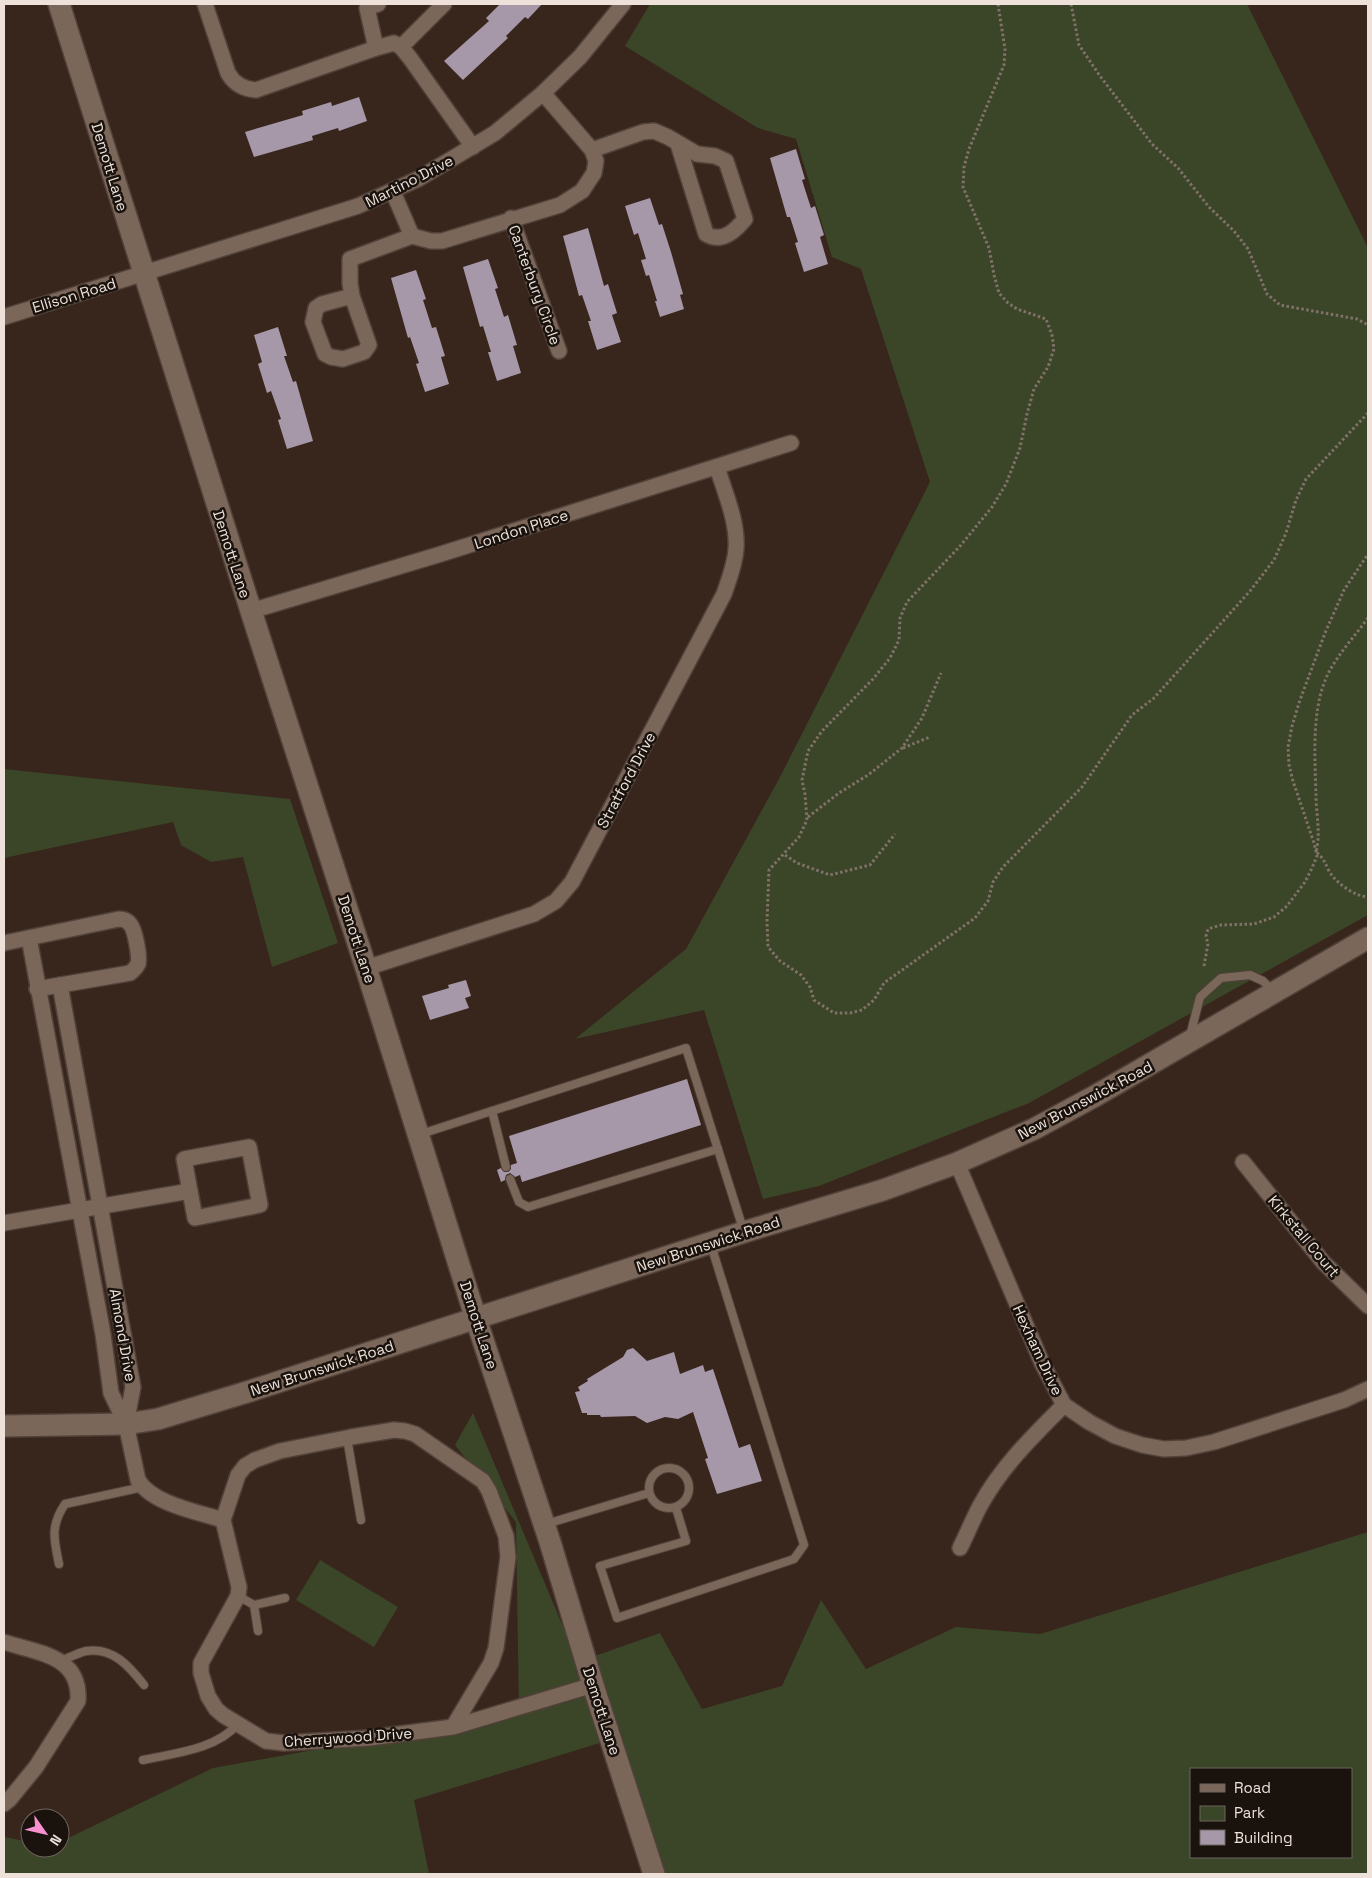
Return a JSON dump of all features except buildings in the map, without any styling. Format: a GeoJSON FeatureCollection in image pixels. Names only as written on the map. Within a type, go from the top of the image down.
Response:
{"type":"FeatureCollection","features":[{"type":"Feature","properties":{"kind":"street","name":"Demott Lane"},"geometry":{"type":"LineString","coordinates":[[59,4],[654,1874]]}},
{"type":"Feature","properties":{"kind":"street"},"geometry":{"type":"LineString","coordinates":[[204,4],[228,73],[233,81],[248,89],[256,90],[394,43],[401,47],[473,147]]}},
{"type":"Feature","properties":{"kind":"street"},"geometry":{"type":"LineString","coordinates":[[376,48],[367,8],[378,4]]}},
{"type":"Feature","properties":{"kind":"street"},"geometry":{"type":"LineString","coordinates":[[401,47],[444,4]]}},
{"type":"Feature","properties":{"kind":"street","name":"Martino Drive"},"geometry":{"type":"LineString","coordinates":[[144,273],[358,206],[393,192],[418,179],[496,132],[543,93],[580,57],[623,4]]}},
{"type":"Feature","properties":{"kind":"street"},"geometry":{"type":"LineString","coordinates":[[543,93],[592,150],[643,132],[654,131],[697,154],[716,156],[726,161],[746,219],[733,232],[718,238],[706,234],[678,144]]}},
{"type":"Feature","properties":{"kind":"street","name":"Canterbury Circle"},"geometry":{"type":"LineString","coordinates":[[412,236],[431,241],[442,241],[560,204],[582,191],[594,173],[596,161],[592,150]]}},
{"type":"Feature","properties":{"kind":"street"},"geometry":{"type":"LineString","coordinates":[[352,296],[322,304],[316,308],[313,322],[325,354],[330,357],[343,358],[364,352],[369,346],[352,296],[350,259],[412,236],[393,192]]}},
{"type":"Feature","properties":{"kind":"street","name":"Canterbury Circle"},"geometry":{"type":"LineString","coordinates":[[511,218],[559,351]]}},
{"type":"Feature","properties":{"kind":"street","name":"Ellison Road"},"geometry":{"type":"LineString","coordinates":[[4,317],[144,273]]}},
{"type":"Feature","properties":{"kind":"street","name":"London Place"},"geometry":{"type":"LineString","coordinates":[[251,611],[441,554],[791,443]]}},
{"type":"Feature","properties":{"kind":"street","name":"Stratford Drive"},"geometry":{"type":"LineString","coordinates":[[366,968],[534,914],[556,901],[572,882],[724,594],[736,549],[735,528],[717,467]]}},
{"type":"Feature","properties":{"kind":"street"},"geometry":{"type":"LineString","coordinates":[[4,943],[119,919],[129,923],[133,929],[139,959],[138,965],[130,973],[38,990]]}},
{"type":"Feature","properties":{"kind":"street","name":"Almond Drive"},"geometry":{"type":"LineString","coordinates":[[29,938],[103,1334],[111,1393],[126,1424]]}},
{"type":"Feature","properties":{"kind":"street","name":"New Brunswick Road"},"geometry":{"type":"LineString","coordinates":[[4,1426],[126,1424],[158,1419],[744,1232],[883,1190],[956,1163],[1034,1129],[1095,1096],[1368,938]]}},
{"type":"Feature","properties":{"kind":"street","name":"Almond Drive"},"geometry":{"type":"LineString","coordinates":[[60,985],[133,1387],[126,1424]]}},
{"type":"Feature","properties":{"kind":"street"},"geometry":{"type":"LineString","coordinates":[[249,1147],[260,1205],[195,1218],[190,1191],[184,1160],[249,1147]]}},
{"type":"Feature","properties":{"kind":"street","name":"Kirkstall Court"},"geometry":{"type":"LineString","coordinates":[[1243,1162],[1322,1262],[1368,1306]]}},
{"type":"Feature","properties":{"kind":"street","name":"Hexham Drive"},"geometry":{"type":"LineString","coordinates":[[956,1163],[1042,1363],[1064,1405],[1089,1422],[1116,1436],[1142,1445],[1164,1449],[1186,1448],[1214,1442],[1344,1400],[1368,1389]]}},
{"type":"Feature","properties":{"kind":"street"},"geometry":{"type":"LineString","coordinates":[[4,1223],[190,1191]]}},
{"type":"Feature","properties":{"kind":"street"},"geometry":{"type":"LineString","coordinates":[[960,1548],[980,1506],[1001,1473],[1028,1441],[1064,1405]]}},
{"type":"Feature","properties":{"kind":"street"},"geometry":{"type":"LineString","coordinates":[[126,1424],[138,1480],[143,1487],[158,1499],[223,1520]]}},
{"type":"Feature","properties":{"kind":"street"},"geometry":{"type":"LineString","coordinates":[[238,1596],[239,1587],[223,1520],[238,1475],[245,1466],[255,1460],[280,1451],[347,1438],[394,1430],[415,1434],[483,1481],[489,1491],[506,1536],[508,1557],[496,1648],[491,1663],[453,1727]]}},
{"type":"Feature","properties":{"kind":"street","name":"Cherrywood Drive"},"geometry":{"type":"LineString","coordinates":[[238,1596],[201,1663],[201,1673],[208,1696],[216,1709],[266,1741],[284,1743],[369,1738],[453,1727],[593,1685]]}},
{"type":"Feature","properties":{"kind":"street"},"geometry":{"type":"LineString","coordinates":[[4,1642],[60,1661],[69,1668],[76,1680],[78,1692],[78,1701],[36,1767],[4,1804]]}},
{"type":"Feature","properties":{"kind":"lane"},"geometry":{"type":"LineString","coordinates":[[1189,1042],[1200,998],[1221,978],[1250,976],[1263,981],[1274,993]]}},
{"type":"Feature","properties":{"kind":"lane"},"geometry":{"type":"LineString","coordinates":[[419,1135],[686,1048],[744,1232]]}},
{"type":"Feature","properties":{"kind":"lane"},"geometry":{"type":"LineString","coordinates":[[492,1111],[506,1166]]}},
{"type":"Feature","properties":{"kind":"lane"},"geometry":{"type":"LineString","coordinates":[[510,1179],[519,1202],[528,1206],[718,1149]]}},
{"type":"Feature","properties":{"kind":"lane"},"geometry":{"type":"LineString","coordinates":[[676,1508],[686,1541],[600,1566],[617,1618],[794,1559],[804,1545],[710,1243]]}},
{"type":"Feature","properties":{"kind":"lane"},"geometry":{"type":"LineString","coordinates":[[347,1438],[361,1520]]}},
{"type":"Feature","properties":{"kind":"lane"},"geometry":{"type":"LineString","coordinates":[[672,1468],[678,1470],[687,1480],[689,1486],[686,1499],[676,1508],[662,1508],[652,1500],[649,1494],[650,1480],[659,1470],[672,1468]]}},
{"type":"Feature","properties":{"kind":"lane"},"geometry":{"type":"LineString","coordinates":[[59,1564],[53,1534],[57,1515],[64,1504],[143,1487]]}},
{"type":"Feature","properties":{"kind":"lane"},"geometry":{"type":"LineString","coordinates":[[544,1524],[649,1494]]}},
{"type":"Feature","properties":{"kind":"lane"},"geometry":{"type":"LineString","coordinates":[[238,1596],[254,1605],[285,1598]]}},
{"type":"Feature","properties":{"kind":"lane"},"geometry":{"type":"LineString","coordinates":[[254,1605],[258,1631]]}},
{"type":"Feature","properties":{"kind":"lane"},"geometry":{"type":"LineString","coordinates":[[60,1661],[87,1651],[110,1653],[130,1667],[144,1685]]}},
{"type":"Feature","properties":{"kind":"lane"},"geometry":{"type":"LineString","coordinates":[[143,1760],[194,1749],[217,1740],[232,1731],[238,1724]]}},
{"type":"Feature","properties":{"kind":"path"},"geometry":{"type":"LineString","coordinates":[[998,4],[1005,49],[1004,65],[969,149],[964,167],[963,187],[989,248],[999,293],[1008,303],[1018,309],[1046,320],[1052,335],[1054,349],[1048,367],[1034,389],[1020,448],[1006,484],[992,508],[961,545],[907,602],[900,618],[899,640],[890,658],[873,679],[822,731],[808,752],[802,780],[808,820],[799,838],[769,870],[767,893],[768,947],[780,961],[801,975],[810,987],[814,1000],[834,1013],[850,1013],[862,1010],[874,1000],[884,983],[975,918],[988,901],[993,882],[1003,867],[1082,787],[1132,715],[1154,698],[1250,591],[1268,568],[1274,560],[1286,533],[1296,500],[1306,479],[1368,413]]}},
{"type":"Feature","properties":{"kind":"path"},"geometry":{"type":"LineString","coordinates":[[1071,4],[1079,45],[1152,144],[1178,168],[1209,207],[1234,231],[1248,249],[1266,294],[1280,305],[1358,319],[1368,325]]}},
{"type":"Feature","properties":{"kind":"path"},"geometry":{"type":"LineString","coordinates":[[1368,554],[1344,590],[1303,692],[1288,747],[1289,764],[1316,852],[1322,856],[1330,873],[1346,889],[1368,897]]}},
{"type":"Feature","properties":{"kind":"path"},"geometry":{"type":"LineString","coordinates":[[1204,966],[1208,944],[1206,936],[1208,929],[1221,925],[1254,924],[1268,920],[1287,906],[1305,882],[1317,856],[1318,843],[1316,756],[1319,700],[1328,674],[1368,618]]}},
{"type":"Feature","properties":{"kind":"path"},"geometry":{"type":"LineString","coordinates":[[902,748],[922,718],[941,673]]}},
{"type":"Feature","properties":{"kind":"path"},"geometry":{"type":"LineString","coordinates":[[807,817],[839,793],[868,775],[902,748],[930,737]]}},
{"type":"Feature","properties":{"kind":"path"},"geometry":{"type":"LineString","coordinates":[[785,854],[797,863],[813,870],[830,874],[837,873],[870,865],[895,834]]}},
{"type":"Feature","properties":{"kind":"green space"},"geometry":{"type":"Polygon","coordinates":[[[650,4],[1247,4],[1368,248],[1368,915],[1029,1103],[819,1186],[763,1199],[704,1010],[575,1039],[686,949],[780,777],[930,482],[861,269],[832,257],[796,139],[758,128],[625,46],[650,4]]]}},
{"type":"Feature","properties":{"kind":"green space"},"geometry":{"type":"Polygon","coordinates":[[[4,769],[290,799],[338,943],[272,967],[243,857],[211,862],[181,845],[173,822],[4,858],[4,769]]]}},
{"type":"Feature","properties":{"kind":"green space"},"geometry":{"type":"Polygon","coordinates":[[[473,1413],[578,1662],[660,1633],[702,1709],[782,1686],[821,1600],[866,1669],[956,1627],[1040,1634],[1368,1532],[1368,1874],[648,1874],[603,1742],[414,1800],[429,1874],[4,1874],[4,1837],[20,1840],[20,1858],[70,1858],[70,1837],[213,1768],[519,1713],[516,1522],[455,1445],[473,1413]]]}},
{"type":"Feature","properties":{"kind":"green space"},"geometry":{"type":"Polygon","coordinates":[[[320,1560],[398,1607],[374,1647],[296,1600],[320,1560]]]}}]}
